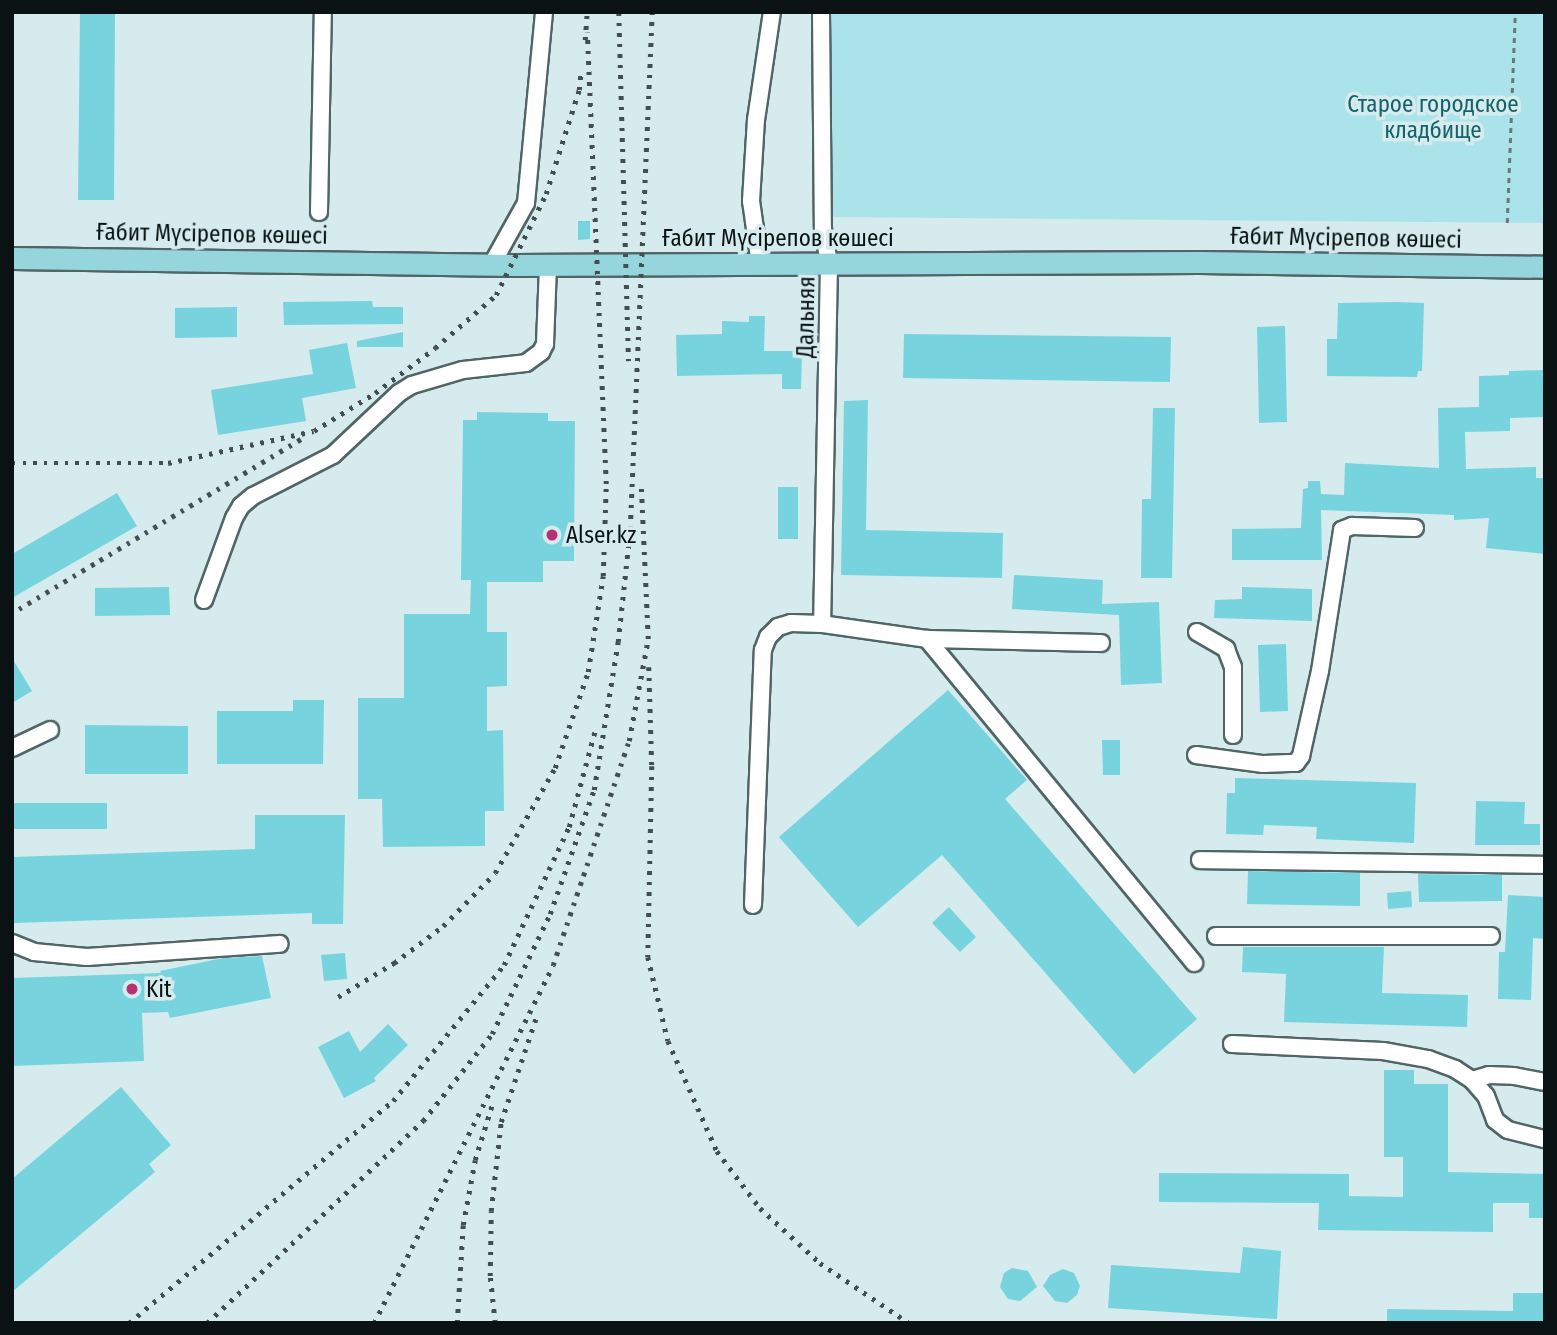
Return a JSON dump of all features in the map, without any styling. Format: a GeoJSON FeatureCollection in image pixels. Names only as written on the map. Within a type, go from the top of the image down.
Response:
{"type":"FeatureCollection","features":[{"type":"Feature","properties":{"kind":"main road","name":"Ғабит Мүсірепов көшесі"},"geometry":{"type":"LineString","coordinates":[[12,258],[548,265],[1200,262],[1545,267]]}},
{"type":"Feature","properties":{"kind":"lane"},"geometry":{"type":"LineString","coordinates":[[319,212],[323,12]]}},
{"type":"Feature","properties":{"kind":"lane"},"geometry":{"type":"LineString","coordinates":[[492,264],[526,203],[544,12]]}},
{"type":"Feature","properties":{"kind":"lane"},"geometry":{"type":"LineString","coordinates":[[760,264],[751,201],[756,120],[772,12]]}},
{"type":"Feature","properties":{"kind":"lane","name":"Дальняя"},"geometry":{"type":"LineString","coordinates":[[821,12],[823,229],[830,264],[822,624]]}},
{"type":"Feature","properties":{"kind":"lane"},"geometry":{"type":"LineString","coordinates":[[204,600],[234,518],[241,506],[253,496],[333,455],[399,393],[412,385],[463,369],[526,363],[541,352],[545,344],[548,265]]}},
{"type":"Feature","properties":{"kind":"lane"},"geometry":{"type":"LineString","coordinates":[[1196,755],[1263,764],[1296,763],[1301,756],[1320,671],[1342,530],[1352,526],[1415,528]]}},
{"type":"Feature","properties":{"kind":"lane"},"geometry":{"type":"LineString","coordinates":[[753,905],[763,650],[768,637],[778,627],[791,623],[822,624],[927,639],[1101,643]]}},
{"type":"Feature","properties":{"kind":"lane"},"geometry":{"type":"LineString","coordinates":[[1197,632],[1226,649],[1233,667],[1233,735]]}},
{"type":"Feature","properties":{"kind":"lane"},"geometry":{"type":"LineString","coordinates":[[927,639],[1194,963]]}},
{"type":"Feature","properties":{"kind":"lane"},"geometry":{"type":"LineString","coordinates":[[12,748],[50,730]]}},
{"type":"Feature","properties":{"kind":"lane"},"geometry":{"type":"LineString","coordinates":[[1200,860],[1545,864]]}},
{"type":"Feature","properties":{"kind":"lane"},"geometry":{"type":"LineString","coordinates":[[1216,936],[1491,936]]}},
{"type":"Feature","properties":{"kind":"lane"},"geometry":{"type":"LineString","coordinates":[[12,943],[34,952],[87,957],[280,944]]}},
{"type":"Feature","properties":{"kind":"lane"},"geometry":{"type":"LineString","coordinates":[[1232,1044],[1383,1051],[1428,1059],[1455,1069],[1472,1080],[1486,1096],[1496,1120],[1508,1130],[1545,1139]]}},
{"type":"Feature","properties":{"kind":"lane"},"geometry":{"type":"LineString","coordinates":[[1472,1080],[1489,1076],[1514,1076],[1545,1083]]}},
{"type":"Feature","properties":{"kind":"path"},"geometry":{"type":"LineString","coordinates":[[1507,223],[1515,12]]}},
{"type":"Feature","properties":{"kind":"green space","name":"Старое городское кладбище"},"geometry":{"type":"Polygon","coordinates":[[[830,12],[1545,12],[1545,223],[826,217],[830,12]]]}},
{"type":"Feature","properties":{"kind":"building"},"geometry":{"type":"Polygon","coordinates":[[[80,12],[115,12],[114,200],[78,200],[80,12]]]}},
{"type":"Feature","properties":{"kind":"building"},"geometry":{"type":"Polygon","coordinates":[[[578,221],[590,221],[590,239],[578,240],[578,221]]]}},
{"type":"Feature","properties":{"kind":"building"},"geometry":{"type":"Polygon","coordinates":[[[372,301],[373,307],[403,307],[403,324],[284,325],[283,302],[372,301]]]}},
{"type":"Feature","properties":{"kind":"building"},"geometry":{"type":"Polygon","coordinates":[[[1338,303],[1424,303],[1422,371],[1418,371],[1417,377],[1327,376],[1327,339],[1337,339],[1338,303]]]}},
{"type":"Feature","properties":{"kind":"building"},"geometry":{"type":"Polygon","coordinates":[[[237,307],[237,337],[175,338],[175,308],[237,307]]]}},
{"type":"Feature","properties":{"kind":"building"},"geometry":{"type":"Polygon","coordinates":[[[749,316],[765,316],[764,351],[802,351],[801,389],[782,389],[782,374],[677,376],[676,335],[722,334],[722,321],[749,322],[749,316]]]}},
{"type":"Feature","properties":{"kind":"building"},"geometry":{"type":"Polygon","coordinates":[[[1285,326],[1287,422],[1259,423],[1257,327],[1285,326]]]}},
{"type":"Feature","properties":{"kind":"building"},"geometry":{"type":"Polygon","coordinates":[[[403,332],[403,347],[357,347],[357,341],[403,332]]]}},
{"type":"Feature","properties":{"kind":"building"},"geometry":{"type":"Polygon","coordinates":[[[904,334],[1171,337],[1170,382],[903,378],[904,334]]]}},
{"type":"Feature","properties":{"kind":"building"},"geometry":{"type":"Polygon","coordinates":[[[347,343],[356,388],[302,398],[306,421],[218,435],[211,390],[313,374],[309,350],[347,343]]]}},
{"type":"Feature","properties":{"kind":"building"},"geometry":{"type":"Polygon","coordinates":[[[1545,370],[1545,417],[1510,418],[1510,431],[1465,432],[1466,469],[1536,467],[1536,478],[1545,478],[1545,554],[1486,548],[1489,518],[1454,520],[1454,515],[1321,510],[1322,560],[1232,560],[1232,529],[1301,528],[1303,489],[1308,488],[1308,481],[1320,481],[1321,494],[1344,495],[1345,463],[1439,468],[1438,408],[1479,407],[1479,376],[1509,375],[1509,371],[1545,370]]]}},
{"type":"Feature","properties":{"kind":"building"},"geometry":{"type":"Polygon","coordinates":[[[868,400],[866,530],[1003,533],[1002,578],[841,575],[844,401],[868,400]]]}},
{"type":"Feature","properties":{"kind":"building"},"geometry":{"type":"Polygon","coordinates":[[[1153,408],[1175,408],[1172,578],[1141,578],[1142,499],[1151,499],[1153,408]]]}},
{"type":"Feature","properties":{"kind":"building"},"geometry":{"type":"Polygon","coordinates":[[[477,412],[548,413],[548,421],[575,421],[574,561],[543,561],[543,582],[487,582],[487,632],[507,632],[507,686],[487,687],[487,731],[503,730],[504,811],[485,811],[485,846],[383,847],[382,799],[358,799],[358,698],[404,698],[404,614],[470,614],[471,580],[461,580],[463,420],[477,420],[477,412]]]}},
{"type":"Feature","properties":{"kind":"building"},"geometry":{"type":"Polygon","coordinates":[[[778,487],[798,487],[798,539],[778,539],[778,487]]]}},
{"type":"Feature","properties":{"kind":"building"},"geometry":{"type":"Polygon","coordinates":[[[117,493],[137,526],[12,598],[12,554],[117,493]]]}},
{"type":"Feature","properties":{"kind":"building"},"geometry":{"type":"Polygon","coordinates":[[[1014,575],[1103,580],[1102,604],[1159,602],[1162,683],[1121,685],[1119,615],[1012,609],[1014,575]]]}},
{"type":"Feature","properties":{"kind":"building"},"geometry":{"type":"Polygon","coordinates":[[[169,587],[170,615],[95,616],[95,588],[169,587]]]}},
{"type":"Feature","properties":{"kind":"building"},"geometry":{"type":"Polygon","coordinates":[[[1242,587],[1312,589],[1312,621],[1214,618],[1215,600],[1242,599],[1242,587]]]}},
{"type":"Feature","properties":{"kind":"building"},"geometry":{"type":"Polygon","coordinates":[[[1286,644],[1288,711],[1260,712],[1258,645],[1286,644]]]}},
{"type":"Feature","properties":{"kind":"building"},"geometry":{"type":"Polygon","coordinates":[[[12,658],[32,691],[12,703],[12,658]]]}},
{"type":"Feature","properties":{"kind":"building"},"geometry":{"type":"Polygon","coordinates":[[[948,690],[1027,780],[1005,799],[1197,1019],[1134,1074],[942,855],[858,927],[779,837],[948,690]]]}},
{"type":"Feature","properties":{"kind":"building"},"geometry":{"type":"Polygon","coordinates":[[[293,700],[324,700],[323,764],[217,764],[217,711],[293,711],[293,700]]]}},
{"type":"Feature","properties":{"kind":"building"},"geometry":{"type":"Polygon","coordinates":[[[85,725],[188,726],[188,774],[85,774],[85,725]]]}},
{"type":"Feature","properties":{"kind":"building"},"geometry":{"type":"Polygon","coordinates":[[[1102,740],[1120,740],[1120,775],[1103,775],[1102,740]]]}},
{"type":"Feature","properties":{"kind":"building"},"geometry":{"type":"Polygon","coordinates":[[[1235,778],[1416,783],[1414,843],[1316,839],[1317,827],[1264,825],[1263,835],[1226,834],[1227,793],[1235,793],[1235,778]]]}},
{"type":"Feature","properties":{"kind":"building"},"geometry":{"type":"Polygon","coordinates":[[[1476,801],[1525,802],[1524,824],[1540,824],[1540,845],[1475,845],[1476,801]]]}},
{"type":"Feature","properties":{"kind":"building"},"geometry":{"type":"Polygon","coordinates":[[[12,803],[107,803],[107,829],[12,829],[12,803]]]}},
{"type":"Feature","properties":{"kind":"building"},"geometry":{"type":"Polygon","coordinates":[[[255,815],[345,815],[343,924],[312,924],[312,913],[14,923],[12,857],[255,849],[255,815]]]}},
{"type":"Feature","properties":{"kind":"building"},"geometry":{"type":"Polygon","coordinates":[[[1248,871],[1360,873],[1360,906],[1247,904],[1248,871]]]}},
{"type":"Feature","properties":{"kind":"building"},"geometry":{"type":"Polygon","coordinates":[[[1418,874],[1502,875],[1502,901],[1419,902],[1418,874]]]}},
{"type":"Feature","properties":{"kind":"building"},"geometry":{"type":"Polygon","coordinates":[[[1411,891],[1412,907],[1388,909],[1387,893],[1411,891]]]}},
{"type":"Feature","properties":{"kind":"building"},"geometry":{"type":"Polygon","coordinates":[[[1508,895],[1545,897],[1545,939],[1533,938],[1531,1000],[1498,999],[1499,952],[1505,952],[1508,895]]]}},
{"type":"Feature","properties":{"kind":"building"},"geometry":{"type":"Polygon","coordinates":[[[949,907],[976,937],[960,952],[932,923],[949,907]]]}},
{"type":"Feature","properties":{"kind":"building"},"geometry":{"type":"Polygon","coordinates":[[[1243,947],[1384,947],[1382,993],[1468,995],[1467,1027],[1284,1022],[1286,974],[1242,972],[1243,947]]]}},
{"type":"Feature","properties":{"kind":"building"},"geometry":{"type":"Polygon","coordinates":[[[345,953],[347,979],[324,981],[321,955],[345,953]]]}},
{"type":"Feature","properties":{"kind":"building"},"geometry":{"type":"Polygon","coordinates":[[[262,956],[271,998],[170,1018],[168,1012],[142,1013],[144,1061],[12,1066],[12,978],[161,973],[160,971],[223,958],[262,956]]]}},
{"type":"Feature","properties":{"kind":"building"},"geometry":{"type":"Polygon","coordinates":[[[388,1024],[408,1045],[374,1078],[376,1081],[344,1098],[318,1047],[349,1031],[360,1052],[388,1024]]]}},
{"type":"Feature","properties":{"kind":"building"},"geometry":{"type":"Polygon","coordinates":[[[1384,1070],[1414,1070],[1414,1084],[1448,1084],[1448,1172],[1545,1174],[1545,1218],[1529,1218],[1529,1203],[1493,1203],[1493,1232],[1318,1230],[1319,1203],[1159,1202],[1159,1173],[1349,1174],[1349,1196],[1403,1197],[1403,1157],[1384,1157],[1384,1070]]]}},
{"type":"Feature","properties":{"kind":"building"},"geometry":{"type":"Polygon","coordinates":[[[121,1087],[171,1145],[149,1164],[155,1172],[12,1292],[12,1179],[121,1087]]]}},
{"type":"Feature","properties":{"kind":"building"},"geometry":{"type":"Polygon","coordinates":[[[1243,1247],[1281,1251],[1277,1319],[1108,1308],[1111,1265],[1240,1273],[1243,1247]]]}},
{"type":"Feature","properties":{"kind":"building"},"geometry":{"type":"Polygon","coordinates":[[[1012,1268],[1028,1271],[1037,1287],[1020,1301],[1008,1299],[1000,1287],[1004,1273],[1012,1268]]]}},
{"type":"Feature","properties":{"kind":"building"},"geometry":{"type":"Polygon","coordinates":[[[1063,1269],[1074,1273],[1080,1286],[1077,1295],[1067,1303],[1055,1301],[1043,1286],[1050,1275],[1063,1269]]]}},
{"type":"Feature","properties":{"kind":"building"},"geometry":{"type":"Polygon","coordinates":[[[1513,1293],[1545,1293],[1545,1323],[1387,1323],[1387,1309],[1513,1311],[1513,1293]]]}},
{"type":"Feature","properties":{"kind":"railway"},"geometry":{"type":"LineString","coordinates":[[585,40],[587,12]]}},
{"type":"Feature","properties":{"kind":"railway"},"geometry":{"type":"LineString","coordinates":[[619,12],[629,361]]}},
{"type":"Feature","properties":{"kind":"railway"},"geometry":{"type":"LineString","coordinates":[[207,1323],[423,1121],[492,1034],[550,914],[594,790],[618,642],[630,529],[652,12]]}},
{"type":"Feature","properties":{"kind":"railway"},"geometry":{"type":"LineString","coordinates":[[338,997],[394,963],[443,926],[495,873],[555,768],[588,672],[603,576],[606,484],[587,32]]}},
{"type":"Feature","properties":{"kind":"railway"},"geometry":{"type":"LineString","coordinates":[[12,463],[168,463],[314,431],[375,393],[435,348],[496,295],[546,194],[579,90],[581,71]]}},
{"type":"Feature","properties":{"kind":"railway"},"geometry":{"type":"LineString","coordinates":[[19,609],[302,438]]}},
{"type":"Feature","properties":{"kind":"railway"},"geometry":{"type":"LineString","coordinates":[[374,1323],[553,965],[629,741],[648,639],[641,484]]}},
{"type":"Feature","properties":{"kind":"railway"},"geometry":{"type":"LineString","coordinates":[[649,667],[652,766],[648,957],[668,1041],[717,1151],[760,1208],[820,1263],[909,1323]]}},
{"type":"Feature","properties":{"kind":"railway"},"geometry":{"type":"LineString","coordinates":[[129,1323],[393,1101],[504,965],[569,827],[596,727]]}},
{"type":"Feature","properties":{"kind":"railway"},"geometry":{"type":"LineString","coordinates":[[495,1323],[490,1276],[491,1211],[501,1122],[536,1018]]}},
{"type":"Feature","properties":{"kind":"railway"},"geometry":{"type":"LineString","coordinates":[[457,1323],[463,1225],[475,1160],[493,1102]]}},
{"type":"Feature","properties":{"kind":"place","name":"Alser.kz"},"geometry":{"type":"Point","coordinates":[552,535]}},
{"type":"Feature","properties":{"kind":"place","name":"Kit"},"geometry":{"type":"Point","coordinates":[132,989]}}]}
